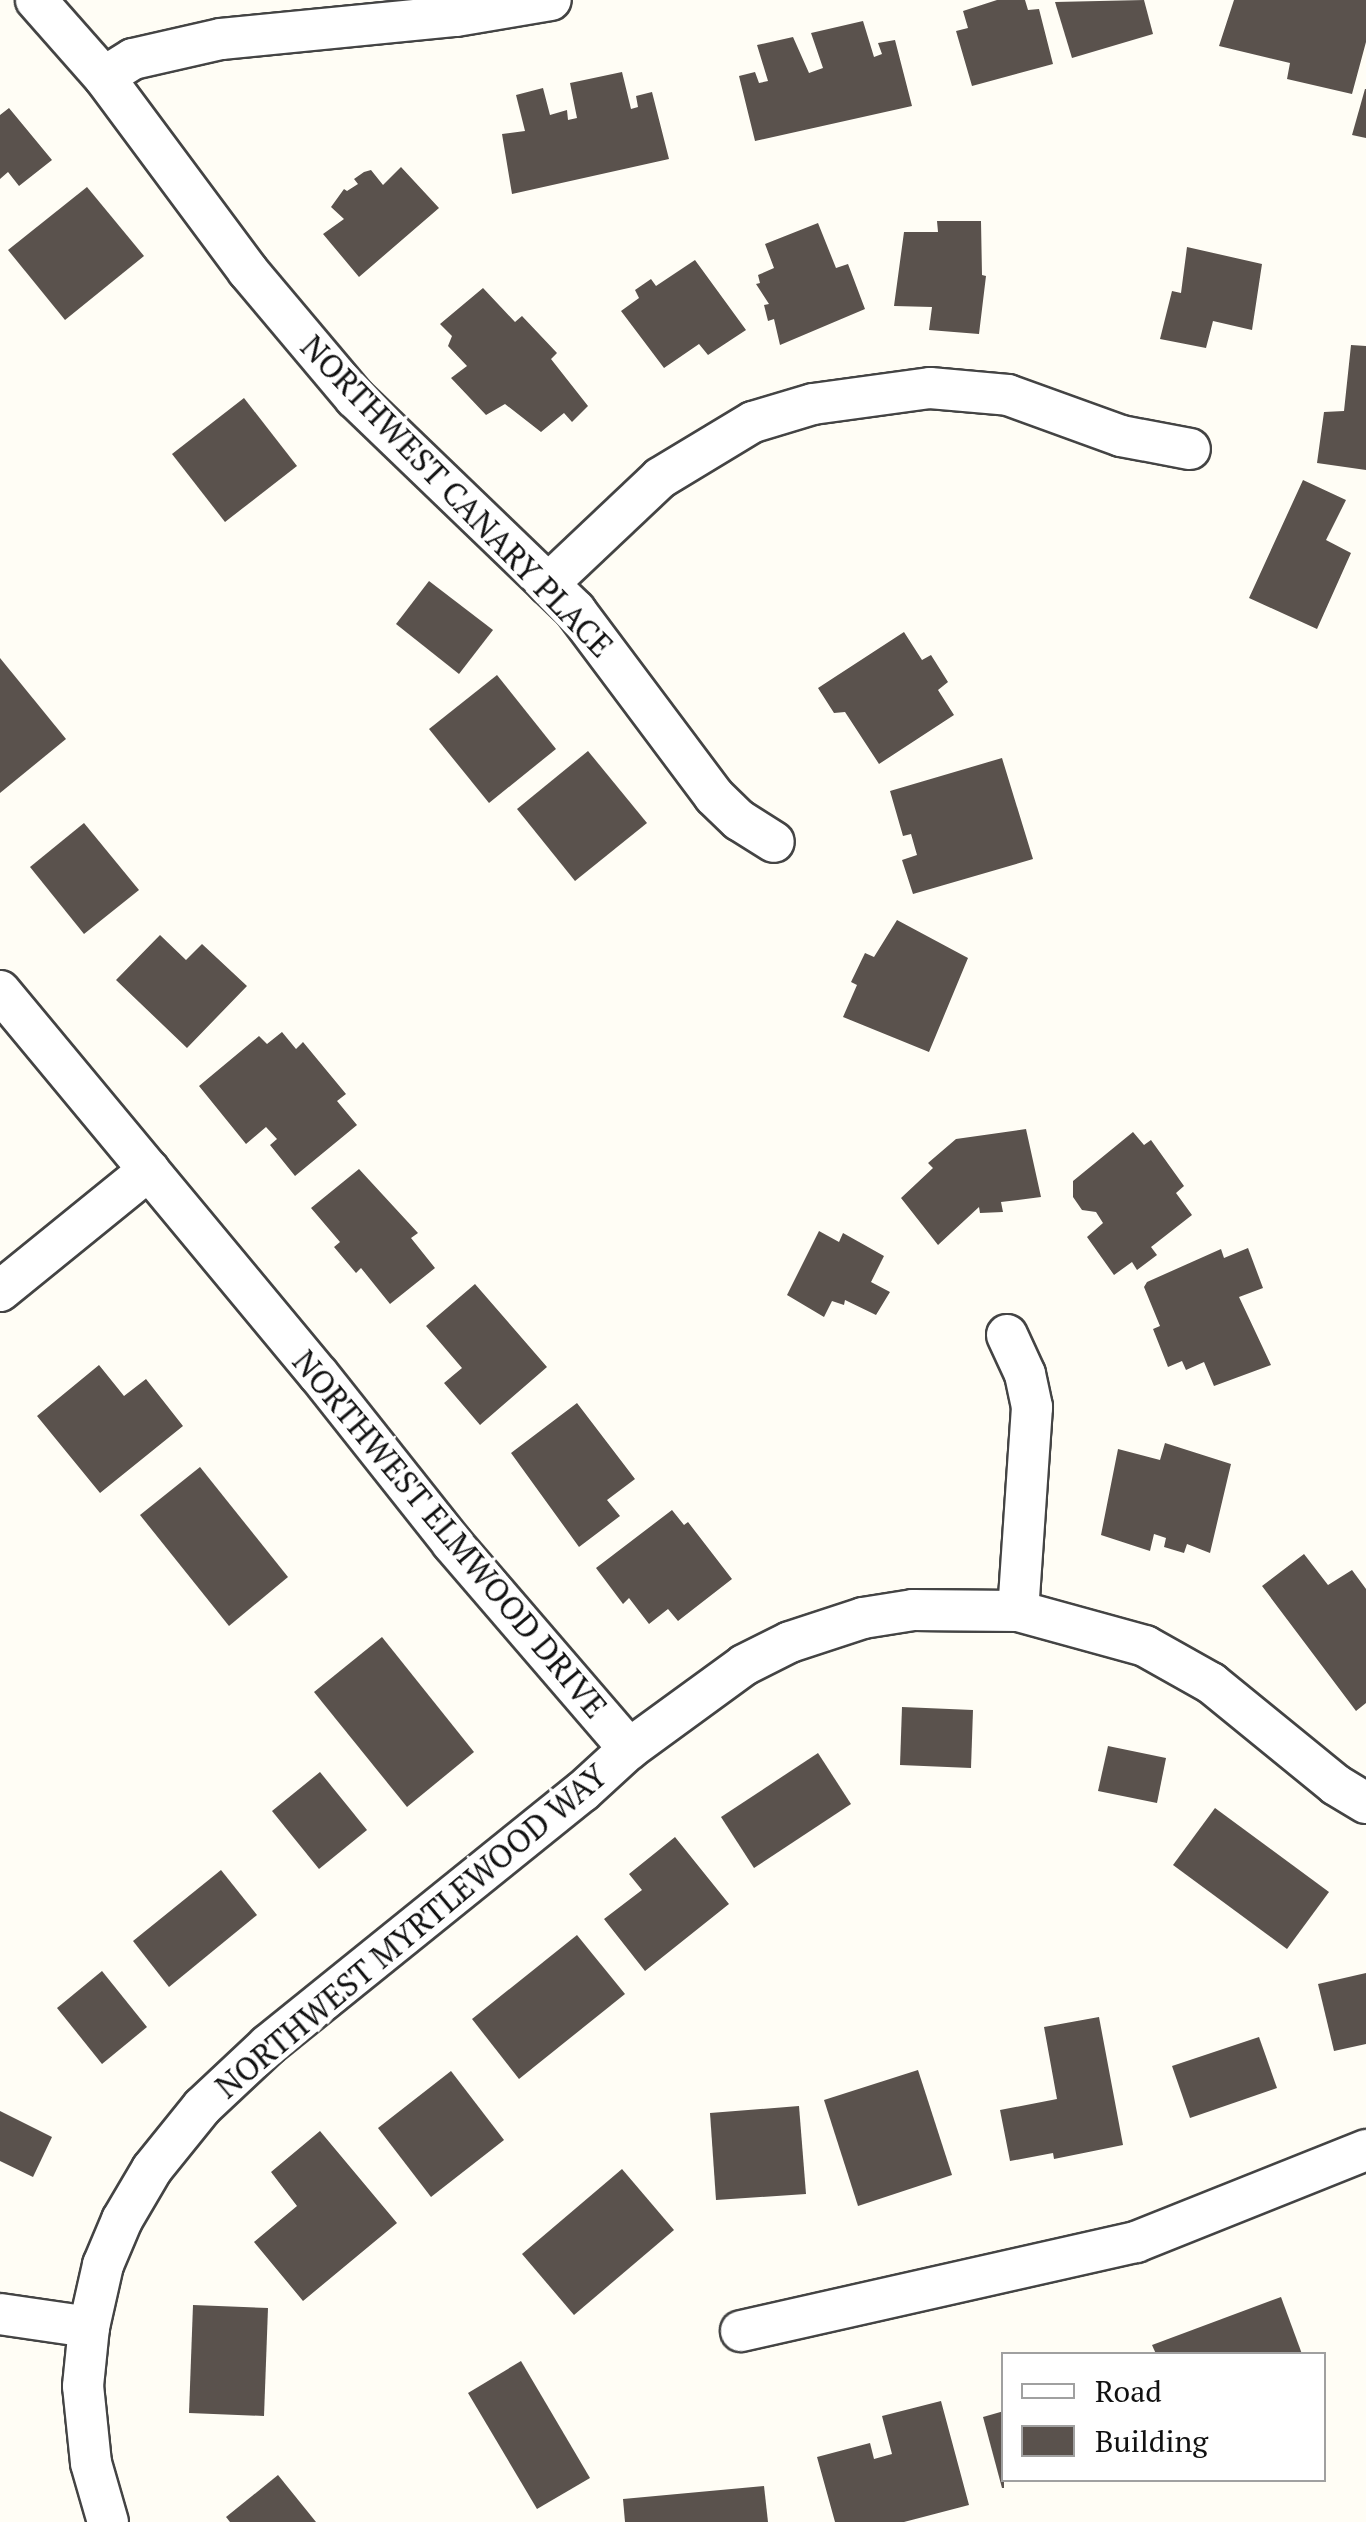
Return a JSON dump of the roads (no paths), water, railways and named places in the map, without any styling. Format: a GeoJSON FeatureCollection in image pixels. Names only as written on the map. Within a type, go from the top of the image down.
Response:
{"type":"FeatureCollection","features":[{"type":"Feature","properties":{"kind":"street","name":"NORTHWEST CANARY PLACE"},"geometry":{"type":"LineString","coordinates":[[36,0],[104,77],[248,271],[355,398],[575,610],[644,697],[714,796],[738,820],[774,842]]}},
{"type":"Feature","properties":{"kind":"street"},"geometry":{"type":"LineString","coordinates":[[104,77],[133,59],[220,40],[456,16],[551,0]]}},
{"type":"Feature","properties":{"kind":"street"},"geometry":{"type":"LineString","coordinates":[[548,584],[660,478],[753,422],[813,404],[930,388],[1008,395],[1121,436],[1190,448]]}},
{"type":"Feature","properties":{"kind":"street","name":"NORTHWEST ELMWOOD DRIVE"},"geometry":{"type":"LineString","coordinates":[[0,991],[452,1544],[629,1748],[744,1665],[790,1642],[863,1618],[913,1610],[1018,1611],[1122,1636],[1162,1655],[1211,1683],[1336,1785],[1366,1803]]}},
{"type":"Feature","properties":{"kind":"street"},"geometry":{"type":"LineString","coordinates":[[0,1291],[149,1170]]}},
{"type":"Feature","properties":{"kind":"street"},"geometry":{"type":"LineString","coordinates":[[1007,1335],[1025,1374],[1032,1406],[1018,1611]]}},
{"type":"Feature","properties":{"kind":"street","name":"NORTHWEST MYRTLEWOOD WAY"},"geometry":{"type":"LineString","coordinates":[[108,2522],[91,2463],[83,2386],[88,2327],[103,2266],[122,2220],[152,2170],[202,2106],[268,2045],[582,1792],[629,1748]]}},
{"type":"Feature","properties":{"kind":"street"},"geometry":{"type":"LineString","coordinates":[[741,2331],[1136,2242],[1366,2150]]}},
{"type":"Feature","properties":{"kind":"street"},"geometry":{"type":"LineString","coordinates":[[0,2314],[88,2327]]}}]}
